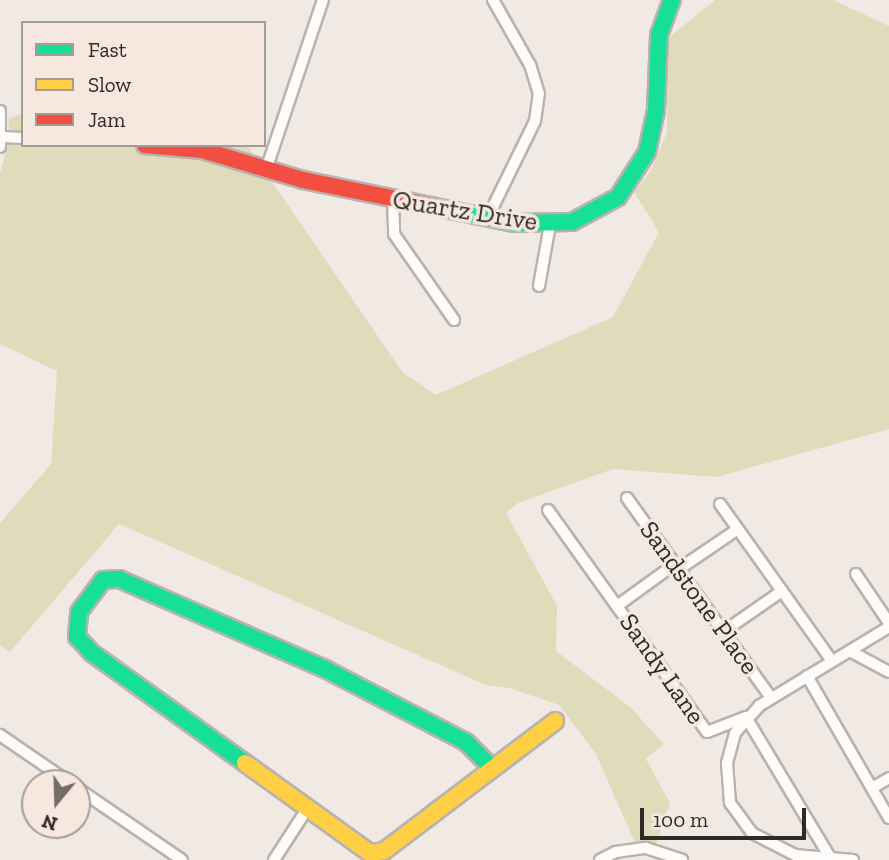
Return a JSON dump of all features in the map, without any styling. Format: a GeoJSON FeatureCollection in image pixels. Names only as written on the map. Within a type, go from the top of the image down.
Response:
{"type":"FeatureCollection","features":[{"type":"Feature","properties":{"kind":"street"},"geometry":{"type":"LineString","coordinates":[[266,170],[323,0]]}},
{"type":"Feature","properties":{"kind":"street"},"geometry":{"type":"LineString","coordinates":[[488,216],[535,121],[539,94],[530,65],[493,0]]}},
{"type":"Feature","properties":{"kind":"street","name":"Quartz Drive"},"geometry":{"type":"LineString","coordinates":[[168,147],[202,150],[266,170],[393,200],[550,225],[572,222],[605,206],[638,171],[652,134],[659,35],[672,0]]}},
{"type":"Feature","properties":{"kind":"street"},"geometry":{"type":"LineString","coordinates":[[0,111],[1,142],[21,138]]}},
{"type":"Feature","properties":{"kind":"street"},"geometry":{"type":"LineString","coordinates":[[393,200],[394,234],[454,320]]}},
{"type":"Feature","properties":{"kind":"street"},"geometry":{"type":"LineString","coordinates":[[539,286],[550,225]]}},
{"type":"Feature","properties":{"kind":"street","name":"Sandstone Place"},"geometry":{"type":"LineString","coordinates":[[626,498],[771,698]]}},
{"type":"Feature","properties":{"kind":"street"},"geometry":{"type":"LineString","coordinates":[[720,504],[832,661]]}},
{"type":"Feature","properties":{"kind":"street","name":"Sandy Lane"},"geometry":{"type":"LineString","coordinates":[[548,510],[707,732],[746,717]]}},
{"type":"Feature","properties":{"kind":"street","name":"Sandy Lane"},"geometry":{"type":"LineString","coordinates":[[617,606],[738,529]]}},
{"type":"Feature","properties":{"kind":"street"},"geometry":{"type":"LineString","coordinates":[[853,860],[831,859],[773,847],[736,814],[727,791],[727,763],[731,742],[746,717],[771,698],[889,625],[856,573]]}},
{"type":"Feature","properties":{"kind":"street"},"geometry":{"type":"LineString","coordinates":[[491,767],[466,742],[327,670],[119,579],[99,583],[79,611],[76,630],[80,642],[364,850],[379,853],[555,721]]}},
{"type":"Feature","properties":{"kind":"street"},"geometry":{"type":"LineString","coordinates":[[723,632],[782,591]]}},
{"type":"Feature","properties":{"kind":"street"},"geometry":{"type":"LineString","coordinates":[[850,651],[889,672]]}},
{"type":"Feature","properties":{"kind":"street"},"geometry":{"type":"LineString","coordinates":[[807,676],[889,818]]}},
{"type":"Feature","properties":{"kind":"street"},"geometry":{"type":"LineString","coordinates":[[746,717],[831,859]]}},
{"type":"Feature","properties":{"kind":"street"},"geometry":{"type":"LineString","coordinates":[[0,735],[50,769]]}},
{"type":"Feature","properties":{"kind":"street"},"geometry":{"type":"LineString","coordinates":[[872,788],[889,778]]}},
{"type":"Feature","properties":{"kind":"street"},"geometry":{"type":"LineString","coordinates":[[91,798],[182,860]]}},
{"type":"Feature","properties":{"kind":"street"},"geometry":{"type":"LineString","coordinates":[[274,860],[307,809]]}},
{"type":"Feature","properties":{"kind":"street"},"geometry":{"type":"LineString","coordinates":[[600,860],[616,852],[646,848],[682,860]]}},
{"type":"Feature","properties":{"kind":"shaded area"},"geometry":{"type":"Polygon","coordinates":[[[715,0],[833,0],[889,26],[889,429],[716,477],[613,469],[518,503],[506,513],[557,606],[556,651],[630,707],[664,744],[646,759],[670,803],[656,845],[635,843],[596,754],[559,705],[509,688],[486,685],[119,524],[10,652],[0,645],[0,523],[51,464],[57,371],[0,344],[0,173],[8,144],[9,118],[21,115],[21,147],[248,147],[403,373],[436,395],[613,317],[659,232],[634,192],[652,169],[667,132],[667,39],[715,0]]]}},
{"type":"Feature","properties":{"kind":"traffic: fast"},"geometry":{"type":"LineString","coordinates":[[450,210],[514,223],[572,222],[618,197],[647,152],[656,110],[659,35],[672,0]]}},
{"type":"Feature","properties":{"kind":"traffic: fast"},"geometry":{"type":"LineString","coordinates":[[245,763],[92,653],[77,637],[79,612],[103,580],[119,579],[327,670],[466,742],[491,767]]}},
{"type":"Feature","properties":{"kind":"traffic: slow"},"geometry":{"type":"LineString","coordinates":[[245,763],[370,853],[384,851],[555,721]]}},
{"type":"Feature","properties":{"kind":"traffic: jam"},"geometry":{"type":"LineString","coordinates":[[168,147],[202,150],[303,180],[450,210]]}}]}
